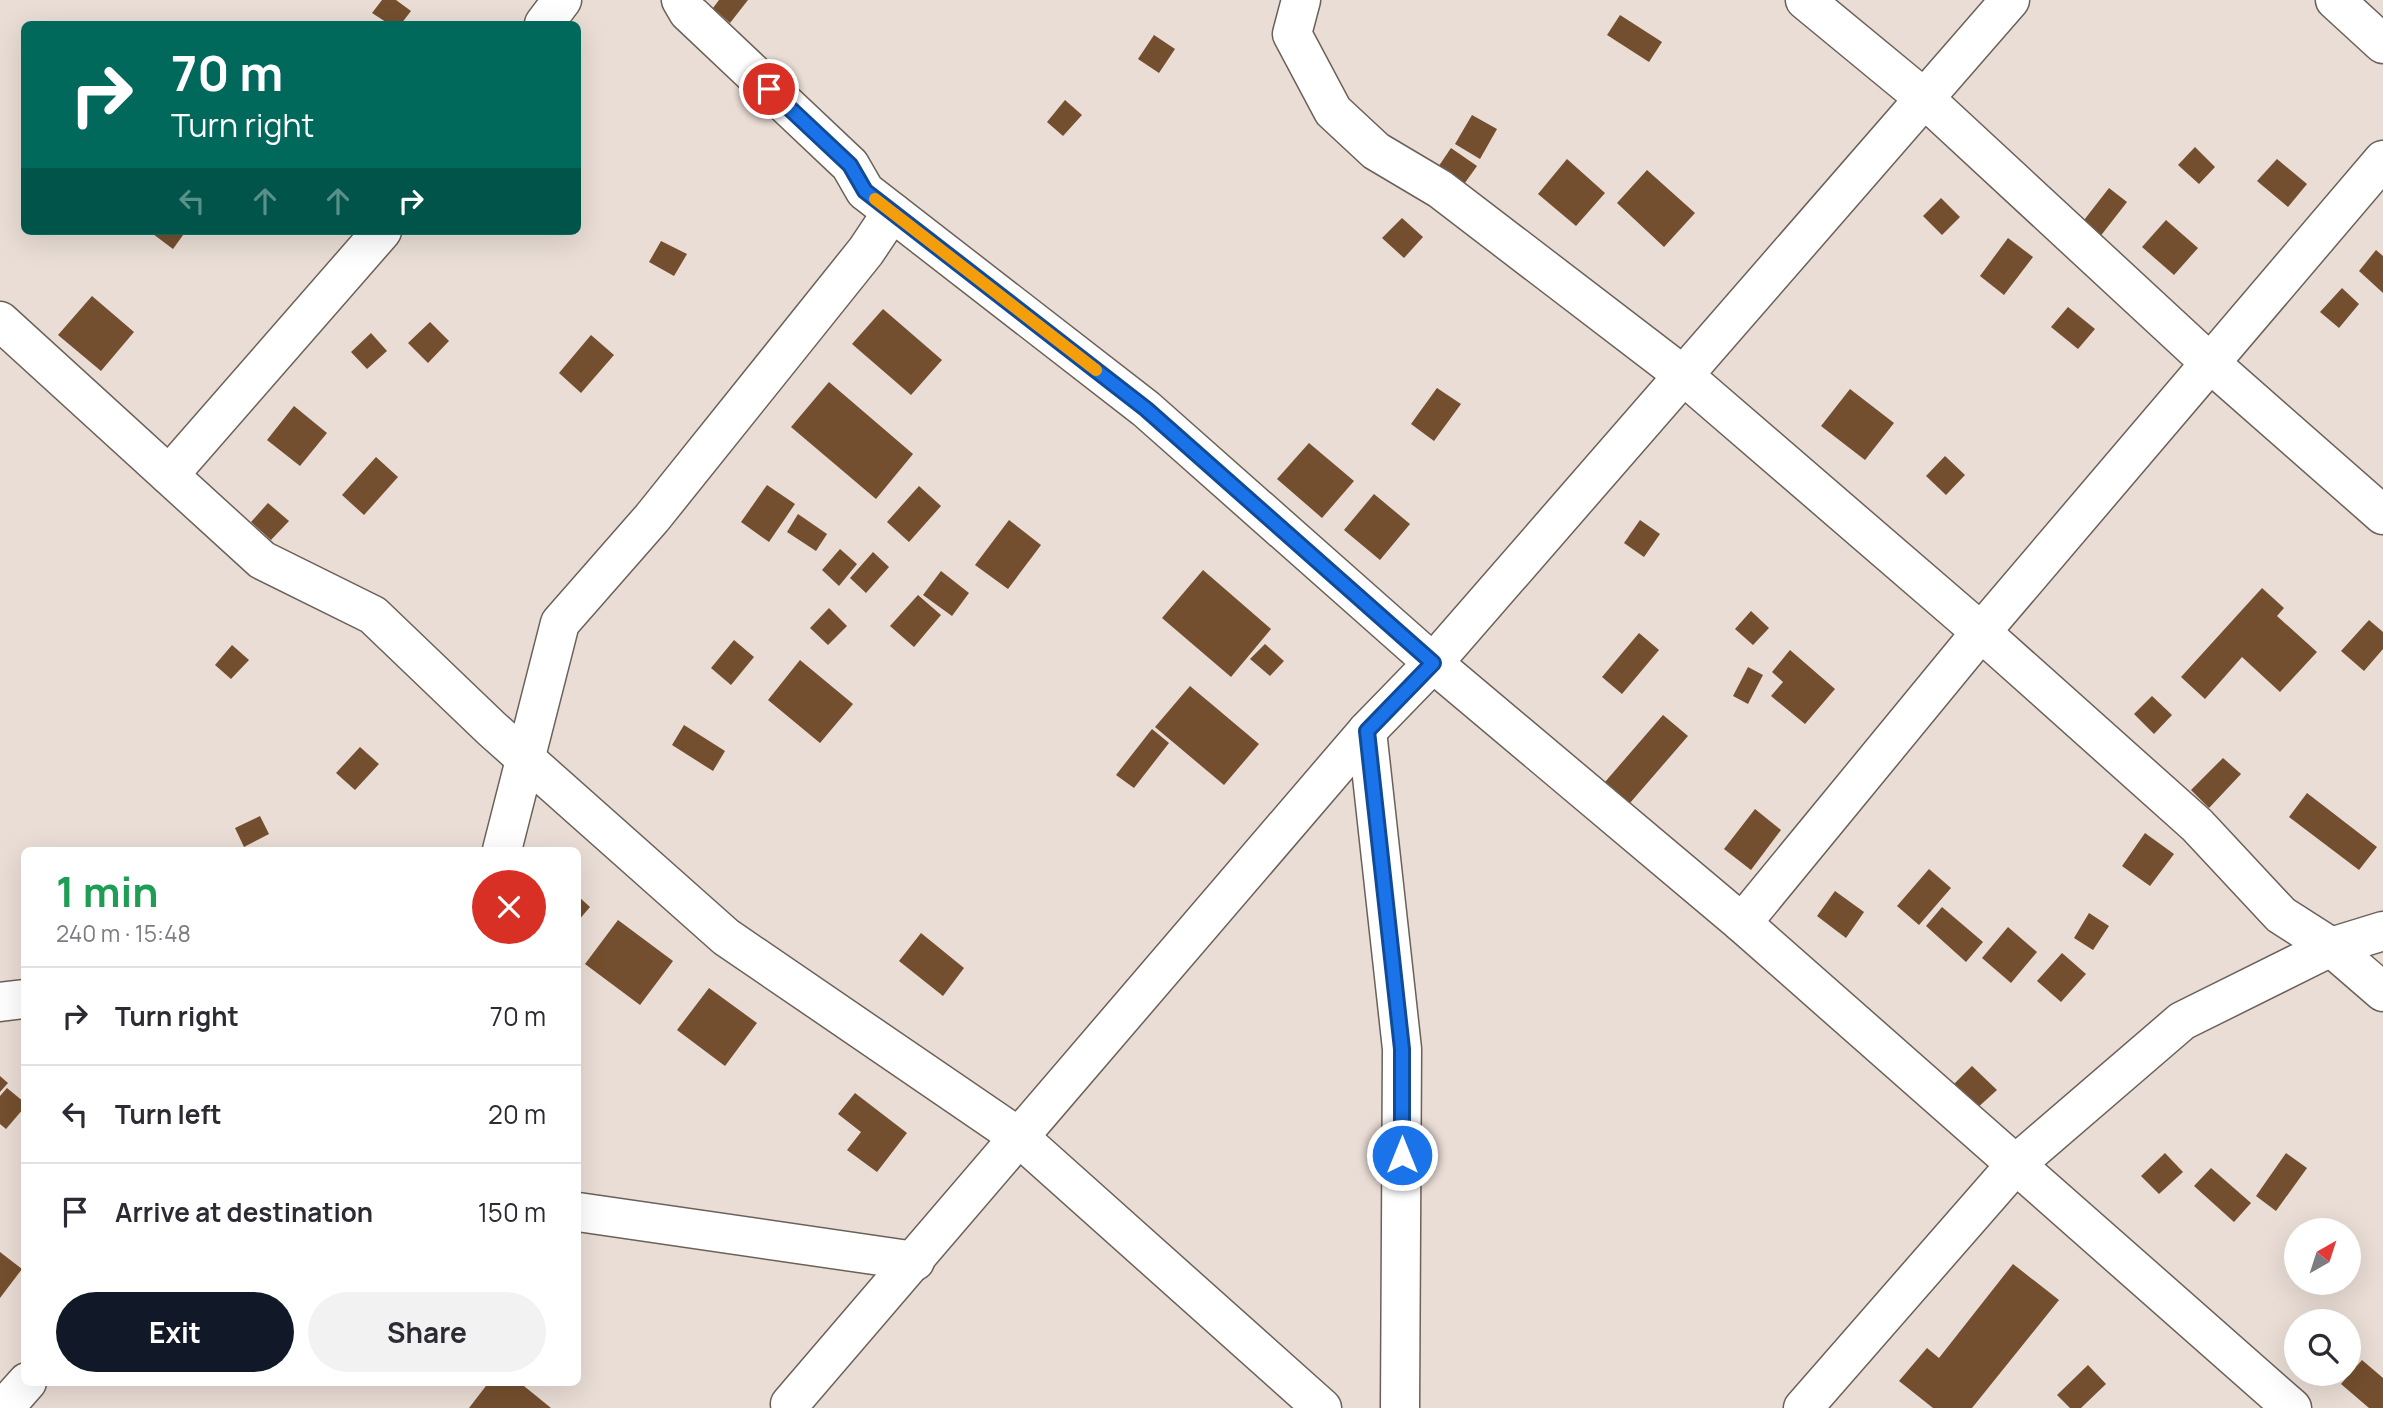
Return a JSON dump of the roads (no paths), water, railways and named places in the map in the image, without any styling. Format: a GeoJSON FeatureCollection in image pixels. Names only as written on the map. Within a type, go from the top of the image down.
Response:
{"type":"FeatureCollection","features":[{"type":"Feature","properties":{"kind":"street"},"geometry":{"type":"LineString","coordinates":[[546,21],[562,0]]}},
{"type":"Feature","properties":{"kind":"street"},"geometry":{"type":"LineString","coordinates":[[1301,0],[1292,34],[1332,111],[1376,151],[1440,189],[1683,375],[1981,632],[2197,825],[2281,915],[2331,947],[2383,992]]}},
{"type":"Feature","properties":{"kind":"street"},"geometry":{"type":"LineString","coordinates":[[1805,0],[1925,99],[2209,362],[2383,515]]}},
{"type":"Feature","properties":{"kind":"street"},"geometry":{"type":"LineString","coordinates":[[790,1404],[1367,731],[1433,663],[2010,0]]}},
{"type":"Feature","properties":{"kind":"street"},"geometry":{"type":"LineString","coordinates":[[2335,0],[2383,44]]}},
{"type":"Feature","properties":{"kind":"street"},"geometry":{"type":"LineString","coordinates":[[689,4],[850,165],[865,191],[1146,409],[1433,663],[1742,923],[2292,1408]]}},
{"type":"Feature","properties":{"kind":"street"},"geometry":{"type":"LineString","coordinates":[[1742,923],[1981,632],[2383,160]]}},
{"type":"Feature","properties":{"kind":"street"},"geometry":{"type":"LineString","coordinates":[[503,847],[560,623],[652,518],[866,251],[892,212]]}},
{"type":"Feature","properties":{"kind":"street"},"geometry":{"type":"LineString","coordinates":[[169,475],[379,235]]}},
{"type":"Feature","properties":{"kind":"street"},"geometry":{"type":"LineString","coordinates":[[0,321],[262,560],[373,615],[527,760],[726,937],[1020,1138],[1322,1408]]}},
{"type":"Feature","properties":{"kind":"street"},"geometry":{"type":"LineString","coordinates":[[1367,731],[1402,1049],[1400,1408]]}},
{"type":"Feature","properties":{"kind":"street"},"geometry":{"type":"LineString","coordinates":[[1803,1408],[2017,1163],[2182,1021],[2331,947],[2383,931]]}},
{"type":"Feature","properties":{"kind":"street"},"geometry":{"type":"LineString","coordinates":[[0,1002],[21,999]]}},
{"type":"Feature","properties":{"kind":"street"},"geometry":{"type":"LineString","coordinates":[[581,1212],[915,1261]]}},
{"type":"Feature","properties":{"kind":"street"},"geometry":{"type":"LineString","coordinates":[[4,1408],[23,1386]]}}]}
